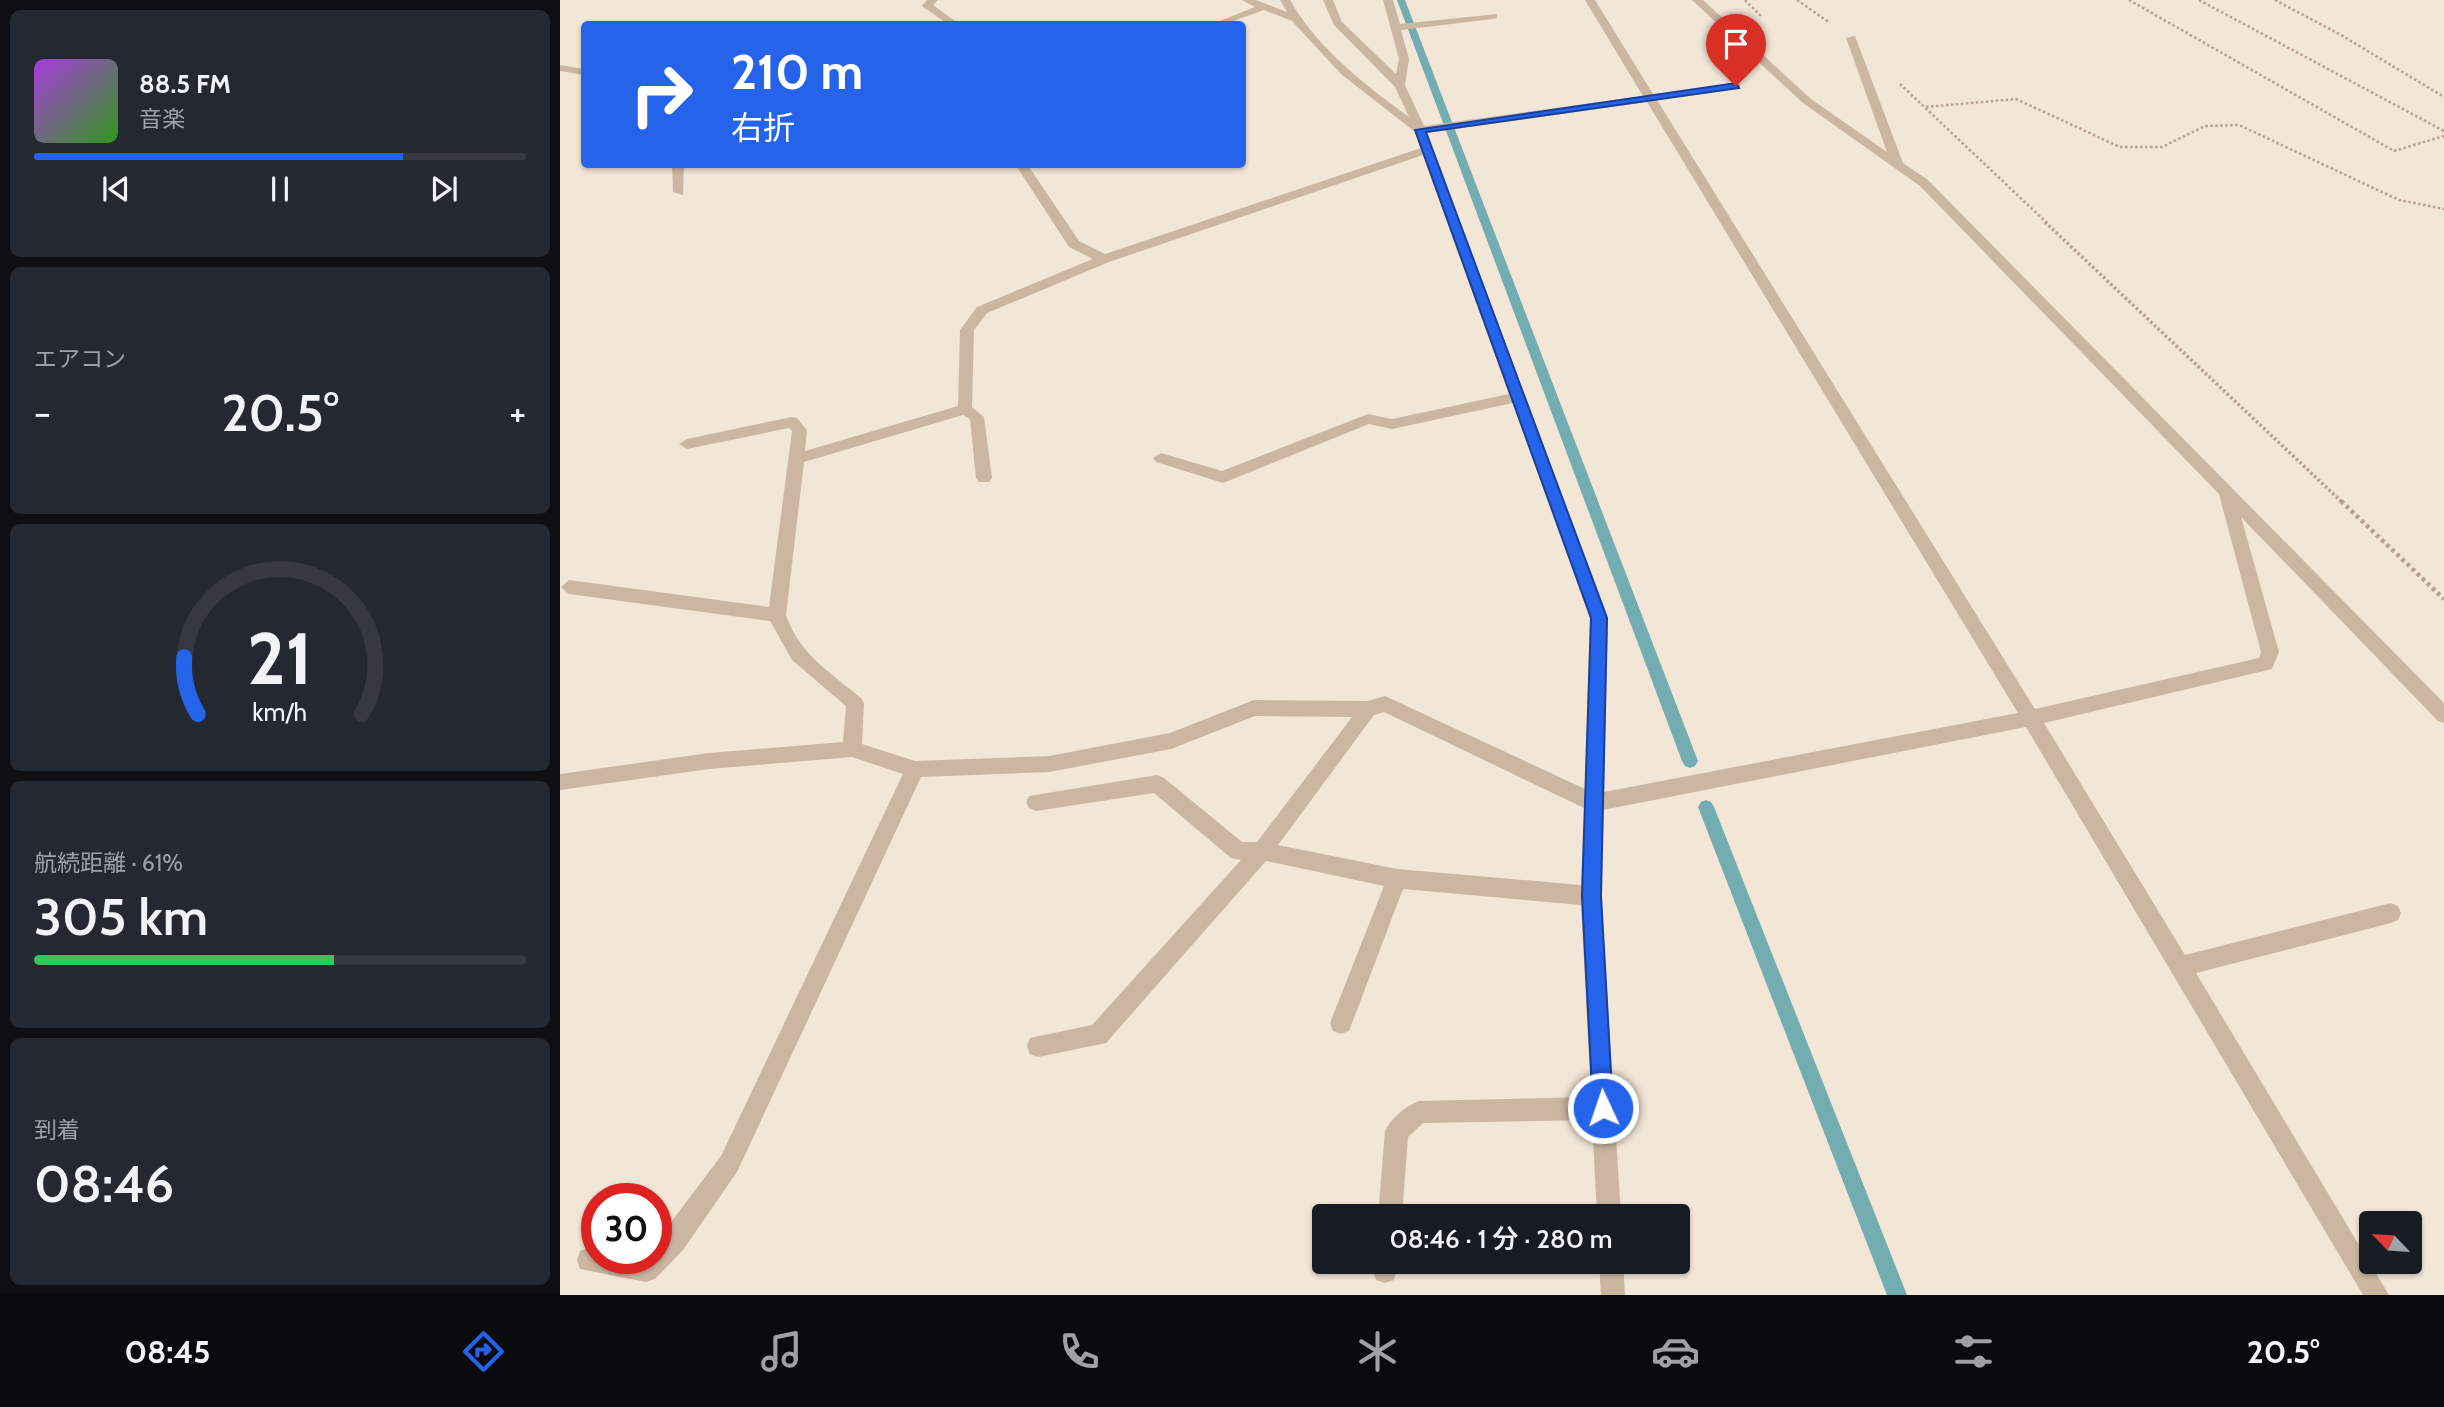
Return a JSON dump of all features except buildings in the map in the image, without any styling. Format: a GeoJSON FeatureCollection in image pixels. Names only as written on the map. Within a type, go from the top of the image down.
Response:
{"type":"FeatureCollection","features":[{"type":"Feature","properties":{"kind":"street"},"geometry":{"type":"LineString","coordinates":[[933,0],[928,5],[950,21]]}},
{"type":"Feature","properties":{"kind":"street"},"geometry":{"type":"LineString","coordinates":[[1247,0],[1293,18]]}},
{"type":"Feature","properties":{"kind":"street"},"geometry":{"type":"LineString","coordinates":[[1285,0],[1293,18],[1363,89],[1420,130],[1736,86]]}},
{"type":"Feature","properties":{"kind":"street"},"geometry":{"type":"LineString","coordinates":[[1328,0],[1328,9],[1359,45],[1401,85],[1428,149],[1599,618],[1591,896],[1608,1204]]}},
{"type":"Feature","properties":{"kind":"street"},"geometry":{"type":"LineString","coordinates":[[1388,0],[1398,27],[1404,59],[1401,85]]}},
{"type":"Feature","properties":{"kind":"street"},"geometry":{"type":"LineString","coordinates":[[1590,0],[2031,718],[2377,1295]]}},
{"type":"Feature","properties":{"kind":"street"},"geometry":{"type":"LineString","coordinates":[[1697,0],[1807,101],[1924,183],[2444,715]]}},
{"type":"Feature","properties":{"kind":"street"},"geometry":{"type":"LineString","coordinates":[[1225,21],[1263,7]]}},
{"type":"Feature","properties":{"kind":"street"},"geometry":{"type":"LineString","coordinates":[[1398,27],[1493,16]]}},
{"type":"Feature","properties":{"kind":"street"},"geometry":{"type":"LineString","coordinates":[[1851,38],[1898,165]]}},
{"type":"Feature","properties":{"kind":"street"},"geometry":{"type":"LineString","coordinates":[[560,68],[581,72]]}},
{"type":"Feature","properties":{"kind":"street"},"geometry":{"type":"LineString","coordinates":[[965,409],[967,330],[982,310],[1104,259],[1428,149]]}},
{"type":"Feature","properties":{"kind":"street"},"geometry":{"type":"LineString","coordinates":[[678,168],[679,191]]}},
{"type":"Feature","properties":{"kind":"street"},"geometry":{"type":"LineString","coordinates":[[1024,168],[1073,244],[1104,259]]}},
{"type":"Feature","properties":{"kind":"street"},"geometry":{"type":"LineString","coordinates":[[1161,458],[1223,477],[1368,419],[1392,424],[1518,397]]}},
{"type":"Feature","properties":{"kind":"street"},"geometry":{"type":"LineString","coordinates":[[796,459],[965,409]]}},
{"type":"Feature","properties":{"kind":"street"},"geometry":{"type":"LineString","coordinates":[[965,409],[977,417],[984,478]]}},
{"type":"Feature","properties":{"kind":"street"},"geometry":{"type":"LineString","coordinates":[[687,444],[792,422],[800,430],[777,615],[783,637],[808,666],[855,703],[852,749]]}},
{"type":"Feature","properties":{"kind":"street"},"geometry":{"type":"LineString","coordinates":[[560,782],[709,761],[852,749],[915,769],[1049,764],[1171,741],[1254,708],[1368,709],[1385,704],[1594,803],[2031,718],[2266,664],[2270,652],[2225,489]]}},
{"type":"Feature","properties":{"kind":"street"},"geometry":{"type":"LineString","coordinates":[[569,587],[777,615]]}},
{"type":"Feature","properties":{"kind":"street"},"geometry":{"type":"LineString","coordinates":[[1038,1046],[1098,1035],[1262,851],[1368,709]]}},
{"type":"Feature","properties":{"kind":"street"},"geometry":{"type":"LineString","coordinates":[[672,1243],[729,1164],[915,769]]}},
{"type":"Feature","properties":{"kind":"street"},"geometry":{"type":"LineString","coordinates":[[1036,802],[1157,784],[1238,851],[1262,851],[1397,879],[1591,896]]}},
{"type":"Feature","properties":{"kind":"street"},"geometry":{"type":"LineString","coordinates":[[1341,1023],[1397,879]]}},
{"type":"Feature","properties":{"kind":"street"},"geometry":{"type":"LineString","coordinates":[[2180,967],[2391,913]]}},
{"type":"Feature","properties":{"kind":"street"},"geometry":{"type":"LineString","coordinates":[[1391,1204],[1397,1130],[1419,1112],[1603,1108]]}},
{"type":"Feature","properties":{"kind":"street"},"geometry":{"type":"LineString","coordinates":[[1612,1274],[1613,1295]]}},
{"type":"Feature","properties":{"kind":"path"},"geometry":{"type":"LineString","coordinates":[[1797,0],[1851,38]]}},
{"type":"Feature","properties":{"kind":"path"},"geometry":{"type":"LineString","coordinates":[[2129,0],[2394,151],[2444,136]]}},
{"type":"Feature","properties":{"kind":"path"},"geometry":{"type":"LineString","coordinates":[[2199,0],[2444,131]]}},
{"type":"Feature","properties":{"kind":"path"},"geometry":{"type":"LineString","coordinates":[[2275,0],[2341,35],[2444,97]]}},
{"type":"Feature","properties":{"kind":"path"},"geometry":{"type":"LineString","coordinates":[[1897,81],[2444,599]]}},
{"type":"Feature","properties":{"kind":"path"},"geometry":{"type":"LineString","coordinates":[[1925,108],[2016,99],[2120,147],[2162,147],[2205,126],[2239,125],[2399,200],[2444,209]]}},
{"type":"Feature","properties":{"kind":"waterway"},"geometry":{"type":"LineString","coordinates":[[1401,0],[1690,761]]}},
{"type":"Feature","properties":{"kind":"waterway"},"geometry":{"type":"LineString","coordinates":[[1706,807],[1897,1295]]}},
{"type":"Feature","properties":{"kind":"route"},"geometry":{"type":"LineString","coordinates":[[1603,1108],[1591,896],[1599,618],[1420,130],[1736,86]]}}]}
